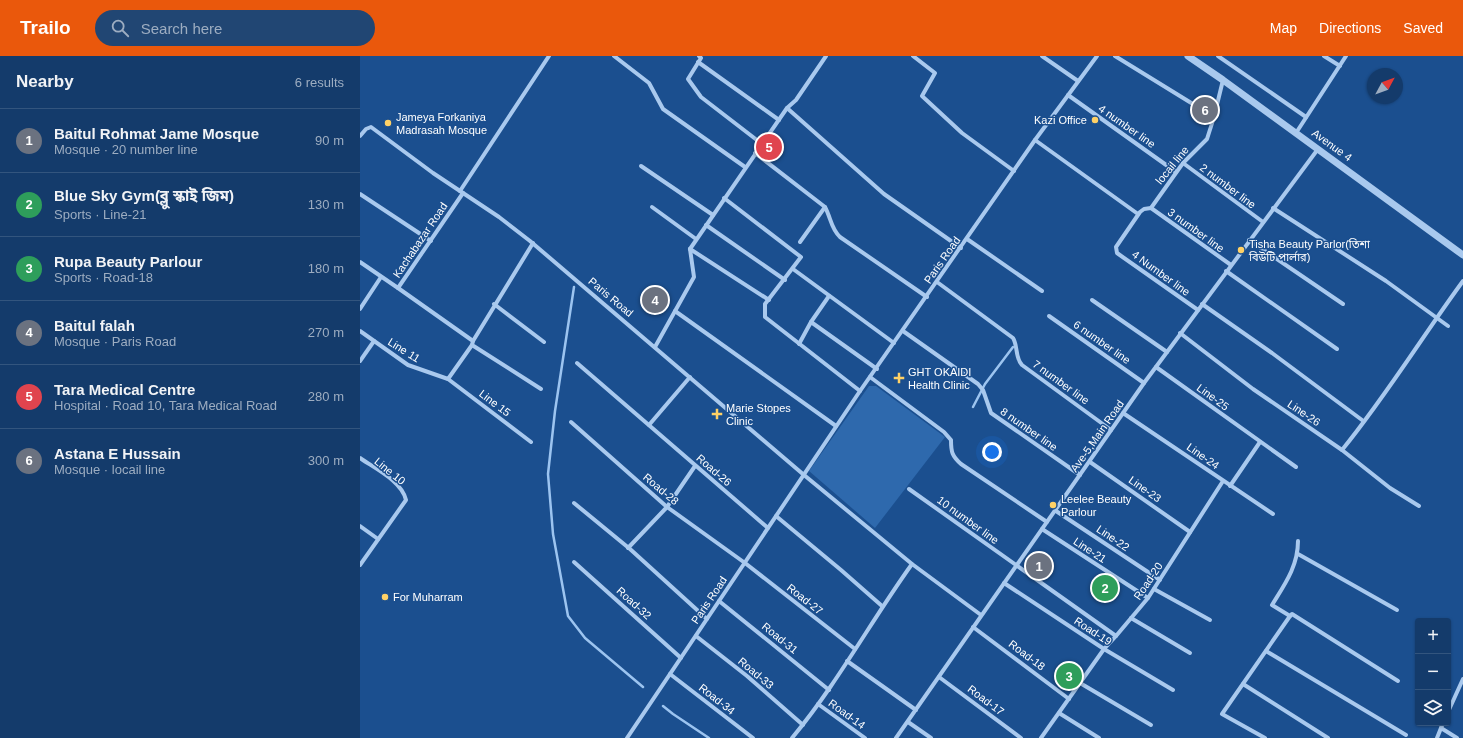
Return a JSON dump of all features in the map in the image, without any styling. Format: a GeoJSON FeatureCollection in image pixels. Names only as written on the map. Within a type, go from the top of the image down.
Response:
{"type":"FeatureCollection","features":[{"type":"Feature","properties":{"kind":"street","name":"Kachabazar Road"},"geometry":{"type":"LineString","coordinates":[[541,389],[473,343],[398,288],[431,241],[549,56]]}},
{"type":"Feature","properties":{"kind":"street"},"geometry":{"type":"LineString","coordinates":[[614,56],[649,83],[662,109],[745,167]]}},
{"type":"Feature","properties":{"kind":"street"},"geometry":{"type":"LineString","coordinates":[[699,56],[701,58],[688,79],[695,90],[701,97],[762,144]]}},
{"type":"Feature","properties":{"kind":"street"},"geometry":{"type":"LineString","coordinates":[[655,347],[694,277],[690,249],[745,167],[787,108],[796,100],[826,56]]}},
{"type":"Feature","properties":{"kind":"street"},"geometry":{"type":"LineString","coordinates":[[913,56],[935,73],[922,96],[962,133],[1014,171]]}},
{"type":"Feature","properties":{"kind":"street"},"geometry":{"type":"LineString","coordinates":[[1042,56],[1078,81]]}},
{"type":"Feature","properties":{"kind":"street","name":"Paris Road"},"geometry":{"type":"LineString","coordinates":[[627,738],[804,476],[860,390],[1097,56]]}},
{"type":"Feature","properties":{"kind":"street"},"geometry":{"type":"LineString","coordinates":[[1115,56],[1214,117]]}},
{"type":"Feature","properties":{"kind":"street","name":"Avenue 4"},"geometry":{"type":"LineString","coordinates":[[1188,56],[1318,148],[1463,254]]}},
{"type":"Feature","properties":{"kind":"street"},"geometry":{"type":"LineString","coordinates":[[1218,56],[1306,117]]}},
{"type":"Feature","properties":{"kind":"street"},"geometry":{"type":"LineString","coordinates":[[1324,56],[1340,66]]}},
{"type":"Feature","properties":{"kind":"street"},"geometry":{"type":"LineString","coordinates":[[1296,133],[1346,56]]}},
{"type":"Feature","properties":{"kind":"street"},"geometry":{"type":"LineString","coordinates":[[698,62],[779,120]]}},
{"type":"Feature","properties":{"kind":"street","name":"locail line"},"geometry":{"type":"LineString","coordinates":[[1151,208],[1183,163],[1207,139],[1223,80]]}},
{"type":"Feature","properties":{"kind":"street","name":"4 number line"},"geometry":{"type":"LineString","coordinates":[[1068,95],[1176,172]]}},
{"type":"Feature","properties":{"kind":"street"},"geometry":{"type":"LineString","coordinates":[[787,108],[884,194],[961,248]]}},
{"type":"Feature","properties":{"kind":"street","name":"Paris Road"},"geometry":{"type":"LineString","coordinates":[[360,136],[371,127],[461,192],[499,217],[533,243],[804,476],[912,564],[981,615]]}},
{"type":"Feature","properties":{"kind":"street"},"geometry":{"type":"LineString","coordinates":[[1036,140],[1138,214],[1144,209],[1151,208]]}},
{"type":"Feature","properties":{"kind":"street","name":"Ave-5,Main Road"},"geometry":{"type":"LineString","coordinates":[[896,738],[1144,383],[1226,270],[1231,266],[1318,148]]}},
{"type":"Feature","properties":{"kind":"street"},"geometry":{"type":"LineString","coordinates":[[755,153],[825,207],[831,217],[832,228],[840,237],[927,297]]}},
{"type":"Feature","properties":{"kind":"street","name":"2 number line"},"geometry":{"type":"LineString","coordinates":[[1183,163],[1263,222]]}},
{"type":"Feature","properties":{"kind":"street"},"geometry":{"type":"LineString","coordinates":[[641,166],[713,215]]}},
{"type":"Feature","properties":{"kind":"street"},"geometry":{"type":"LineString","coordinates":[[360,194],[431,241]]}},
{"type":"Feature","properties":{"kind":"street"},"geometry":{"type":"LineString","coordinates":[[724,198],[801,257],[785,280],[765,304],[765,317],[860,390]]}},
{"type":"Feature","properties":{"kind":"street"},"geometry":{"type":"LineString","coordinates":[[652,207],[696,239]]}},
{"type":"Feature","properties":{"kind":"street"},"geometry":{"type":"LineString","coordinates":[[800,242],[825,207]]}},
{"type":"Feature","properties":{"kind":"street","name":"3 number line"},"geometry":{"type":"LineString","coordinates":[[1151,208],[1231,266]]}},
{"type":"Feature","properties":{"kind":"street"},"geometry":{"type":"LineString","coordinates":[[1273,208],[1386,281],[1448,326]]}},
{"type":"Feature","properties":{"kind":"street","name":"4 Number line"},"geometry":{"type":"LineString","coordinates":[[1138,214],[1116,250],[1117,253],[1198,310]]}},
{"type":"Feature","properties":{"kind":"street"},"geometry":{"type":"LineString","coordinates":[[706,225],[785,280]]}},
{"type":"Feature","properties":{"kind":"street"},"geometry":{"type":"LineString","coordinates":[[967,239],[1042,291]]}},
{"type":"Feature","properties":{"kind":"street"},"geometry":{"type":"LineString","coordinates":[[1249,240],[1344,304]]}},
{"type":"Feature","properties":{"kind":"street"},"geometry":{"type":"LineString","coordinates":[[448,379],[473,343],[494,304],[533,243]]}},
{"type":"Feature","properties":{"kind":"street"},"geometry":{"type":"LineString","coordinates":[[690,249],[769,300]]}},
{"type":"Feature","properties":{"kind":"street"},"geometry":{"type":"LineString","coordinates":[[360,262],[398,288]]}},
{"type":"Feature","properties":{"kind":"street"},"geometry":{"type":"LineString","coordinates":[[793,269],[894,343]]}},
{"type":"Feature","properties":{"kind":"street"},"geometry":{"type":"LineString","coordinates":[[1226,270],[1337,349]]}},
{"type":"Feature","properties":{"kind":"street"},"geometry":{"type":"LineString","coordinates":[[360,309],[381,277]]}},
{"type":"Feature","properties":{"kind":"street"},"geometry":{"type":"LineString","coordinates":[[1342,450],[1365,422],[1463,281]]}},
{"type":"Feature","properties":{"kind":"street","name":"7 number line"},"geometry":{"type":"LineString","coordinates":[[937,282],[1013,338],[1016,345],[1018,359],[1022,365],[1111,430]]}},
{"type":"Feature","properties":{"kind":"street"},"geometry":{"type":"LineString","coordinates":[[799,344],[811,322],[829,296]]}},
{"type":"Feature","properties":{"kind":"street"},"geometry":{"type":"LineString","coordinates":[[1092,300],[1167,352]]}},
{"type":"Feature","properties":{"kind":"street"},"geometry":{"type":"LineString","coordinates":[[494,304],[544,342]]}},
{"type":"Feature","properties":{"kind":"street"},"geometry":{"type":"LineString","coordinates":[[1202,304],[1272,353],[1362,420]]}},
{"type":"Feature","properties":{"kind":"street"},"geometry":{"type":"LineString","coordinates":[[675,311],[836,426]]}},
{"type":"Feature","properties":{"kind":"street","name":"6 number line"},"geometry":{"type":"LineString","coordinates":[[1049,316],[1144,383]]}},
{"type":"Feature","properties":{"kind":"street"},"geometry":{"type":"LineString","coordinates":[[811,322],[877,368]]}},
{"type":"Feature","properties":{"kind":"street","name":"Line 11"},"geometry":{"type":"LineString","coordinates":[[360,331],[408,365],[448,379]]}},
{"type":"Feature","properties":{"kind":"street","name":"8 number line"},"geometry":{"type":"LineString","coordinates":[[902,331],[978,384],[983,390],[991,413],[1080,475]]}},
{"type":"Feature","properties":{"kind":"street","name":"Line-26"},"geometry":{"type":"LineString","coordinates":[[1180,333],[1253,389],[1342,450],[1390,488],[1419,506]]}},
{"type":"Feature","properties":{"kind":"street"},"geometry":{"type":"LineString","coordinates":[[360,361],[374,341]]}},
{"type":"Feature","properties":{"kind":"street","name":"Road-26"},"geometry":{"type":"LineString","coordinates":[[577,363],[768,528]]}},
{"type":"Feature","properties":{"kind":"street","name":"Line-25"},"geometry":{"type":"LineString","coordinates":[[1156,367],[1296,467]]}},
{"type":"Feature","properties":{"kind":"street"},"geometry":{"type":"LineString","coordinates":[[649,425],[690,377]]}},
{"type":"Feature","properties":{"kind":"street"},"geometry":{"type":"LineString","coordinates":[[870,377],[944,432],[951,440],[951,451],[953,457],[961,464],[1047,522]]}},
{"type":"Feature","properties":{"kind":"street","name":"Line 15"},"geometry":{"type":"LineString","coordinates":[[448,379],[531,442]]}},
{"type":"Feature","properties":{"kind":"street","name":"Line-24"},"geometry":{"type":"LineString","coordinates":[[1124,413],[1273,514]]}},
{"type":"Feature","properties":{"kind":"street","name":"Road-28"},"geometry":{"type":"LineString","coordinates":[[571,422],[667,507],[745,563]]}},
{"type":"Feature","properties":{"kind":"street"},"geometry":{"type":"LineString","coordinates":[[1230,486],[1260,442]]}},
{"type":"Feature","properties":{"kind":"street","name":"Line 10"},"geometry":{"type":"LineString","coordinates":[[360,458],[395,483],[405,496],[406,500],[378,539]]}},
{"type":"Feature","properties":{"kind":"street","name":"Line-23"},"geometry":{"type":"LineString","coordinates":[[1090,462],[1190,532]]}},
{"type":"Feature","properties":{"kind":"street"},"geometry":{"type":"LineString","coordinates":[[628,548],[667,507],[695,466]]}},
{"type":"Feature","properties":{"kind":"street","name":"Road-20"},"geometry":{"type":"LineString","coordinates":[[1104,649],[1148,598],[1223,481]]}},
{"type":"Feature","properties":{"kind":"street","name":"10 number line"},"geometry":{"type":"LineString","coordinates":[[909,489],[1116,636]]}},
{"type":"Feature","properties":{"kind":"street"},"geometry":{"type":"LineString","coordinates":[[574,503],[628,548],[707,619]]}},
{"type":"Feature","properties":{"kind":"street","name":"Line-22"},"geometry":{"type":"LineString","coordinates":[[1056,511],[1160,580]]}},
{"type":"Feature","properties":{"kind":"street"},"geometry":{"type":"LineString","coordinates":[[776,516],[882,606]]}},
{"type":"Feature","properties":{"kind":"street"},"geometry":{"type":"LineString","coordinates":[[360,526],[378,539],[360,565]]}},
{"type":"Feature","properties":{"kind":"street","name":"Line-21"},"geometry":{"type":"LineString","coordinates":[[1042,529],[1148,598]]}},
{"type":"Feature","properties":{"kind":"street"},"geometry":{"type":"LineString","coordinates":[[1298,541],[1298,554],[1293,570],[1272,605],[1290,616],[1292,614],[1398,680]]}},
{"type":"Feature","properties":{"kind":"street"},"geometry":{"type":"LineString","coordinates":[[1298,554],[1397,610]]}},
{"type":"Feature","properties":{"kind":"street","name":"Road-32"},"geometry":{"type":"LineString","coordinates":[[574,562],[681,658]]}},
{"type":"Feature","properties":{"kind":"street","name":"Road-27"},"geometry":{"type":"LineString","coordinates":[[745,563],[855,649]]}},
{"type":"Feature","properties":{"kind":"street"},"geometry":{"type":"LineString","coordinates":[[792,738],[829,690],[882,606],[912,564]]}},
{"type":"Feature","properties":{"kind":"street","name":"Road-19"},"geometry":{"type":"LineString","coordinates":[[1004,583],[1104,649],[1173,690]]}},
{"type":"Feature","properties":{"kind":"street"},"geometry":{"type":"LineString","coordinates":[[1154,589],[1210,620]]}},
{"type":"Feature","properties":{"kind":"street","name":"Road-31"},"geometry":{"type":"LineString","coordinates":[[719,601],[829,690]]}},
{"type":"Feature","properties":{"kind":"street"},"geometry":{"type":"LineString","coordinates":[[1265,738],[1222,714],[1290,616]]}},
{"type":"Feature","properties":{"kind":"street"},"geometry":{"type":"LineString","coordinates":[[1131,618],[1190,653]]}},
{"type":"Feature","properties":{"kind":"street","name":"Road-18"},"geometry":{"type":"LineString","coordinates":[[973,627],[1069,698]]}},
{"type":"Feature","properties":{"kind":"street","name":"Road-33"},"geometry":{"type":"LineString","coordinates":[[696,636],[747,676],[803,725]]}},
{"type":"Feature","properties":{"kind":"street"},"geometry":{"type":"LineString","coordinates":[[1041,738],[1104,649]]}},
{"type":"Feature","properties":{"kind":"street"},"geometry":{"type":"LineString","coordinates":[[1266,651],[1406,735]]}},
{"type":"Feature","properties":{"kind":"street"},"geometry":{"type":"LineString","coordinates":[[847,661],[916,710]]}},
{"type":"Feature","properties":{"kind":"street","name":"Road-34"},"geometry":{"type":"LineString","coordinates":[[670,674],[754,738]]}},
{"type":"Feature","properties":{"kind":"street","name":"Road-17"},"geometry":{"type":"LineString","coordinates":[[939,677],[1021,738]]}},
{"type":"Feature","properties":{"kind":"street"},"geometry":{"type":"LineString","coordinates":[[1451,705],[1463,679]]}},
{"type":"Feature","properties":{"kind":"street"},"geometry":{"type":"LineString","coordinates":[[1080,683],[1151,725]]}},
{"type":"Feature","properties":{"kind":"street"},"geometry":{"type":"LineString","coordinates":[[1243,684],[1328,738]]}},
{"type":"Feature","properties":{"kind":"street","name":"Road-14"},"geometry":{"type":"LineString","coordinates":[[818,704],[865,738]]}},
{"type":"Feature","properties":{"kind":"street"},"geometry":{"type":"LineString","coordinates":[[1059,713],[1099,738]]}},
{"type":"Feature","properties":{"kind":"street"},"geometry":{"type":"LineString","coordinates":[[908,722],[931,738]]}},
{"type":"Feature","properties":{"kind":"street"},"geometry":{"type":"LineString","coordinates":[[1437,738],[1441,728],[1457,738]]}},
{"type":"Feature","properties":{"kind":"shaded area"},"geometry":{"type":"Polygon","coordinates":[[[869,386],[876,386],[945,437],[875,528],[809,471],[869,386]]]}},
{"type":"Feature","properties":{"kind":"waterway"},"geometry":{"type":"LineString","coordinates":[[574,287],[555,411],[548,474],[553,534],[568,616],[585,638],[643,687]]}},
{"type":"Feature","properties":{"kind":"waterway"},"geometry":{"type":"LineString","coordinates":[[973,407],[985,384],[1013,347]]}},
{"type":"Feature","properties":{"kind":"waterway"},"geometry":{"type":"LineString","coordinates":[[663,706],[709,738]]}},
{"type":"Feature","properties":{"kind":"place","name":"Astana E Hussain"},"geometry":{"type":"Point","coordinates":[1205,110]}},
{"type":"Feature","properties":{"kind":"place","name":"Kazi Office"},"geometry":{"type":"Point","coordinates":[1095,120]}},
{"type":"Feature","properties":{"kind":"place","name":"Jameya Forkaniya Madrasah Mosque"},"geometry":{"type":"Point","coordinates":[388,123]}},
{"type":"Feature","properties":{"kind":"place","name":"Tara Medical Centre"},"geometry":{"type":"Point","coordinates":[769,147]}},
{"type":"Feature","properties":{"kind":"place","name":"Tisha Beauty Parlor(তিশা বিউটি পার্লার)"},"geometry":{"type":"Point","coordinates":[1241,250]}},
{"type":"Feature","properties":{"kind":"place","name":"Baitul falah"},"geometry":{"type":"Point","coordinates":[655,300]}},
{"type":"Feature","properties":{"kind":"place","name":"GHT OKAIDI Health Clinic"},"geometry":{"type":"Point","coordinates":[899,378]}},
{"type":"Feature","properties":{"kind":"place","name":"Marie Stopes Clinic"},"geometry":{"type":"Point","coordinates":[717,414]}},
{"type":"Feature","properties":{"kind":"place","name":"Leelee Beauty Parlour"},"geometry":{"type":"Point","coordinates":[1053,505]}},
{"type":"Feature","properties":{"kind":"place","name":"Baitul Rohmat Jame Mosque"},"geometry":{"type":"Point","coordinates":[1039,566]}},
{"type":"Feature","properties":{"kind":"place","name":"Blue Sky Gym(ব্লু স্কাই জিম)"},"geometry":{"type":"Point","coordinates":[1105,588]}},
{"type":"Feature","properties":{"kind":"place","name":"For Muharram"},"geometry":{"type":"Point","coordinates":[385,597]}},
{"type":"Feature","properties":{"kind":"place","name":"Rupa Beauty Parlour"},"geometry":{"type":"Point","coordinates":[1069,676]}}]}
